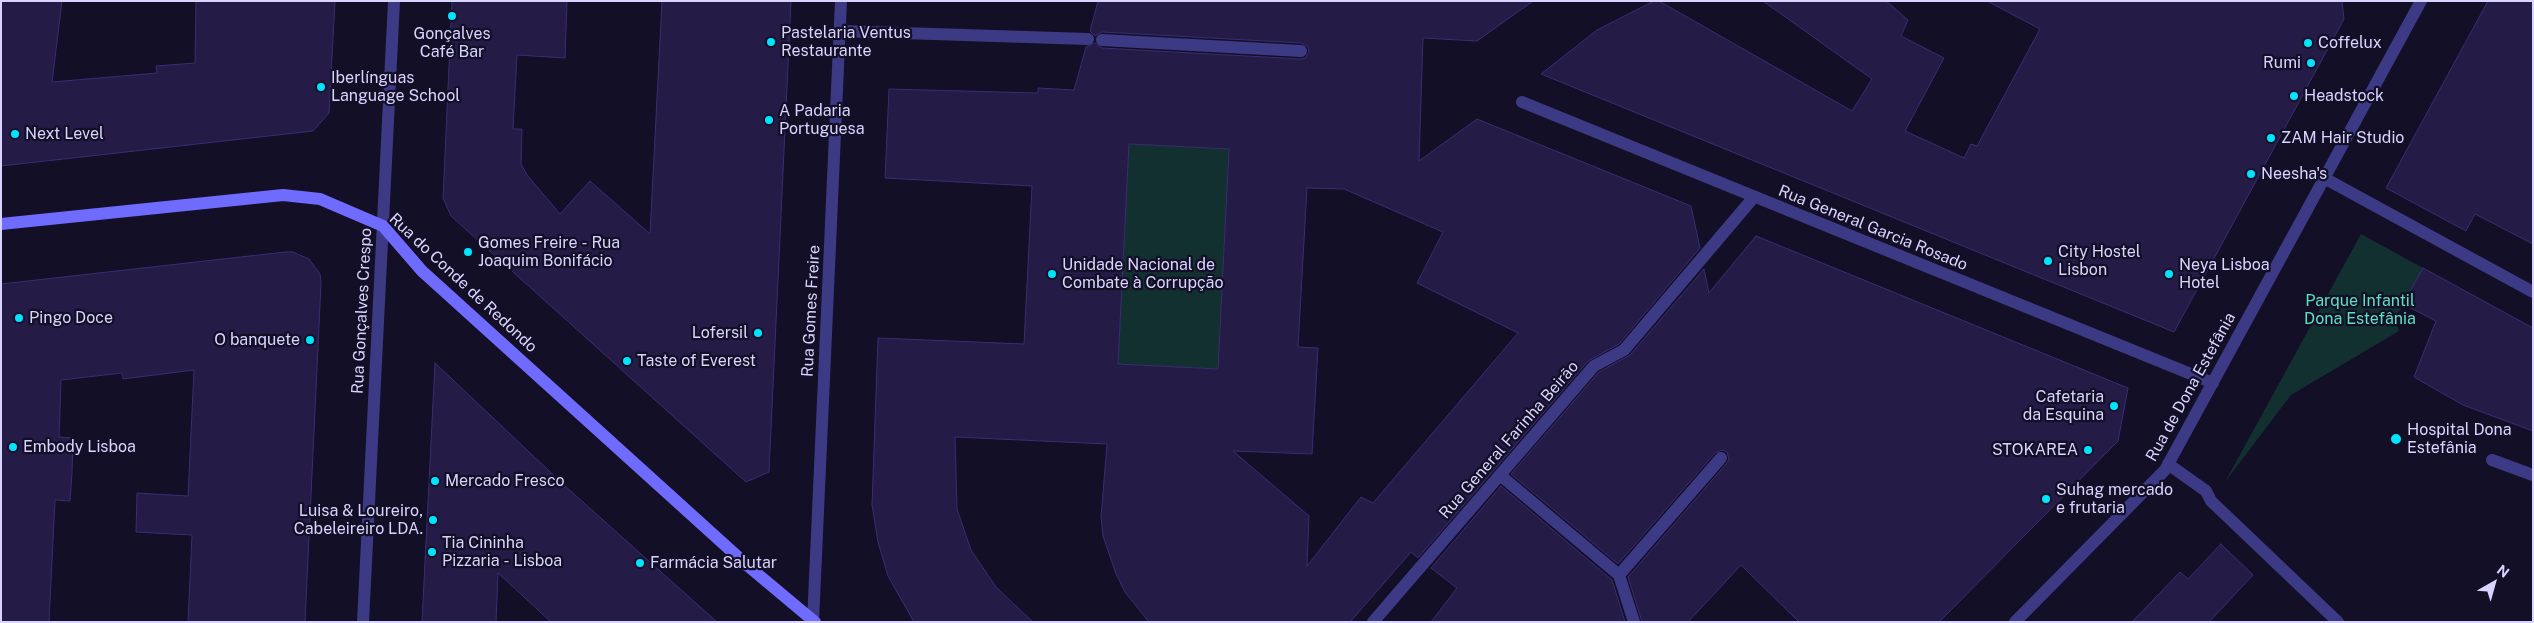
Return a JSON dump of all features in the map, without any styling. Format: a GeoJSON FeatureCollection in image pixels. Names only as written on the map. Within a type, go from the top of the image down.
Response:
{"type":"FeatureCollection","features":[{"type":"Feature","properties":{"kind":"main road","name":"Rua do Conde de Redondo"},"geometry":{"type":"LineString","coordinates":[[1,224],[283,195],[320,200],[382,226],[422,271],[741,560],[814,621]]}},
{"type":"Feature","properties":{"kind":"street","name":"Rua Gonçalves Crespo"},"geometry":{"type":"LineString","coordinates":[[363,622],[394,1]]}},
{"type":"Feature","properties":{"kind":"street","name":"Rua Gomes Freire"},"geometry":{"type":"LineString","coordinates":[[814,621],[841,1]]}},
{"type":"Feature","properties":{"kind":"street","name":"Rua de Dona Estefânia"},"geometry":{"type":"LineString","coordinates":[[2015,622],[2165,470],[2421,1]]}},
{"type":"Feature","properties":{"kind":"street"},"geometry":{"type":"LineString","coordinates":[[840,31],[1088,39]]}},
{"type":"Feature","properties":{"kind":"street"},"geometry":{"type":"LineString","coordinates":[[1102,40],[1301,51]]}},
{"type":"Feature","properties":{"kind":"street","name":"Rua General Garcia Rosado"},"geometry":{"type":"LineString","coordinates":[[1522,102],[2213,383]]}},
{"type":"Feature","properties":{"kind":"street"},"geometry":{"type":"LineString","coordinates":[[2324,178],[2533,292]]}},
{"type":"Feature","properties":{"kind":"street","name":"Rua General Farinha Beirão"},"geometry":{"type":"LineString","coordinates":[[1373,622],[1594,366],[1624,350],[1754,196]]}},
{"type":"Feature","properties":{"kind":"street"},"geometry":{"type":"LineString","coordinates":[[1619,575],[1721,458]]}},
{"type":"Feature","properties":{"kind":"street"},"geometry":{"type":"LineString","coordinates":[[2492,460],[2533,475]]}},
{"type":"Feature","properties":{"kind":"street"},"geometry":{"type":"LineString","coordinates":[[2168,464],[2206,491],[2211,501],[2338,622]]}},
{"type":"Feature","properties":{"kind":"street"},"geometry":{"type":"LineString","coordinates":[[1500,475],[1619,575],[1634,622]]}},
{"type":"Feature","properties":{"kind":"green space"},"geometry":{"type":"Polygon","coordinates":[[[1129,144],[1229,149],[1218,369],[1118,364],[1129,144]]]}},
{"type":"Feature","properties":{"kind":"green space","name":"Parque Infantil Dona Estefânia"},"geometry":{"type":"Polygon","coordinates":[[[2361,234],[2423,268],[2395,319],[2399,331],[2291,395],[2225,482],[2361,234]]]}},
{"type":"Feature","properties":{"kind":"building"},"geometry":{"type":"Polygon","coordinates":[[[1,1],[62,1],[52,82],[157,73],[156,66],[195,63],[196,1],[335,1],[329,113],[313,131],[1,166],[1,1]]]}},
{"type":"Feature","properties":{"kind":"building"},"geometry":{"type":"Polygon","coordinates":[[[452,1],[567,1],[565,58],[517,55],[513,129],[522,129],[521,164],[527,175],[560,214],[590,181],[650,234],[662,1],[791,1],[769,472],[746,482],[451,216],[443,198],[452,1]]]}},
{"type":"Feature","properties":{"kind":"building"},"geometry":{"type":"Polygon","coordinates":[[[1098,1],[1533,1],[1477,41],[1423,38],[1419,161],[1477,119],[1691,206],[1700,248],[1619,344],[1588,361],[1418,558],[1411,552],[1350,622],[1149,622],[1125,592],[1116,574],[1103,536],[1101,517],[1107,444],[955,437],[957,509],[971,550],[996,587],[1033,622],[914,622],[888,576],[878,542],[872,505],[878,338],[1024,344],[1032,186],[885,178],[889,89],[1038,93],[1038,88],[1074,90],[1086,47],[1095,43],[1102,48],[1301,59],[1305,58],[1309,52],[1308,47],[1301,43],[1102,32],[1095,36],[1090,31],[1098,1]],[[1129,144],[1118,364],[1218,369],[1229,149],[1129,144]],[[1307,188],[1298,347],[1318,348],[1312,454],[1233,451],[1309,516],[1307,566],[1361,497],[1373,503],[1518,333],[1417,283],[1443,232],[1344,189],[1307,188]]]}},
{"type":"Feature","properties":{"kind":"building"},"geometry":{"type":"Polygon","coordinates":[[[1654,1],[1659,1],[1852,111],[1872,79],[1763,1],[1886,1],[1908,20],[1901,36],[1944,58],[1905,131],[1964,158],[1971,144],[1977,146],[2040,29],[1987,1],[2342,1],[2344,19],[2174,332],[1541,74],[1597,30],[1654,1]]]}},
{"type":"Feature","properties":{"kind":"building"},"geometry":{"type":"Polygon","coordinates":[[[2488,1],[2533,1],[2533,244],[2475,214],[2466,231],[2386,188],[2488,1]]]}},
{"type":"Feature","properties":{"kind":"building"},"geometry":{"type":"Polygon","coordinates":[[[1756,236],[2128,388],[2118,441],[1939,622],[1799,622],[1741,565],[1688,622],[1642,622],[1628,577],[1727,463],[1729,459],[1727,452],[1722,450],[1715,453],[1618,564],[1511,474],[1599,372],[1630,355],[1704,269],[1709,293],[1756,236]]]}},
{"type":"Feature","properties":{"kind":"building"},"geometry":{"type":"Polygon","coordinates":[[[293,252],[309,259],[320,274],[321,283],[305,622],[188,622],[192,535],[136,532],[137,493],[188,496],[194,370],[123,379],[122,373],[61,380],[59,437],[73,438],[72,473],[70,501],[55,500],[49,622],[1,622],[1,284],[293,252]]]}},
{"type":"Feature","properties":{"kind":"building"},"geometry":{"type":"Polygon","coordinates":[[[2423,268],[2533,328],[2533,431],[2463,405],[2414,377],[2436,321],[2403,304],[2423,268]]]}},
{"type":"Feature","properties":{"kind":"building"},"geometry":{"type":"Polygon","coordinates":[[[435,363],[565,486],[717,622],[551,622],[498,573],[496,622],[422,622],[435,363]]]}},
{"type":"Feature","properties":{"kind":"building"},"geometry":{"type":"Polygon","coordinates":[[[1501,486],[1612,580],[1625,622],[1431,622],[1457,588],[1431,568],[1501,486]]]}},
{"type":"Feature","properties":{"kind":"building"},"geometry":{"type":"Polygon","coordinates":[[[2221,544],[2253,575],[2209,622],[2132,622],[2180,572],[2188,579],[2221,544]]]}},
{"type":"Feature","properties":{"kind":"place","name":"Gonçalves Café Bar"},"geometry":{"type":"Point","coordinates":[452,16]}},
{"type":"Feature","properties":{"kind":"place","name":"Pastelaria Ventus Restaurante"},"geometry":{"type":"Point","coordinates":[771,42]}},
{"type":"Feature","properties":{"kind":"place","name":"Coffelux"},"geometry":{"type":"Point","coordinates":[2308,43]}},
{"type":"Feature","properties":{"kind":"place","name":"Rumi"},"geometry":{"type":"Point","coordinates":[2311,63]}},
{"type":"Feature","properties":{"kind":"place","name":"Iberlínguas Language School"},"geometry":{"type":"Point","coordinates":[321,87]}},
{"type":"Feature","properties":{"kind":"place","name":"Headstock"},"geometry":{"type":"Point","coordinates":[2294,96]}},
{"type":"Feature","properties":{"kind":"place","name":"A Padaria Portuguesa"},"geometry":{"type":"Point","coordinates":[769,120]}},
{"type":"Feature","properties":{"kind":"place","name":"Next Level"},"geometry":{"type":"Point","coordinates":[15,134]}},
{"type":"Feature","properties":{"kind":"place","name":"ZAM Hair Studio"},"geometry":{"type":"Point","coordinates":[2271,138]}},
{"type":"Feature","properties":{"kind":"place","name":"Neesha's"},"geometry":{"type":"Point","coordinates":[2251,174]}},
{"type":"Feature","properties":{"kind":"place","name":"Gomes Freire - Rua Joaquim Bonifácio"},"geometry":{"type":"Point","coordinates":[468,252]}},
{"type":"Feature","properties":{"kind":"place","name":"City Hostel Lisbon"},"geometry":{"type":"Point","coordinates":[2048,261]}},
{"type":"Feature","properties":{"kind":"place","name":"Unidade Nacional de Combate à Corrupção"},"geometry":{"type":"Point","coordinates":[1052,274]}},
{"type":"Feature","properties":{"kind":"place","name":"Neya Lisboa Hotel"},"geometry":{"type":"Point","coordinates":[2169,274]}},
{"type":"Feature","properties":{"kind":"place","name":"Pingo Doce"},"geometry":{"type":"Point","coordinates":[19,318]}},
{"type":"Feature","properties":{"kind":"place","name":"Lofersil"},"geometry":{"type":"Point","coordinates":[758,333]}},
{"type":"Feature","properties":{"kind":"place","name":"O banquete"},"geometry":{"type":"Point","coordinates":[310,340]}},
{"type":"Feature","properties":{"kind":"place","name":"Taste of Everest"},"geometry":{"type":"Point","coordinates":[627,361]}},
{"type":"Feature","properties":{"kind":"place","name":"Cafetaria da Esquina"},"geometry":{"type":"Point","coordinates":[2114,406]}},
{"type":"Feature","properties":{"kind":"place","name":"Hospital Dona Estefânia"},"geometry":{"type":"Point","coordinates":[2396,439]}},
{"type":"Feature","properties":{"kind":"place","name":"Embody Lisboa"},"geometry":{"type":"Point","coordinates":[13,447]}},
{"type":"Feature","properties":{"kind":"place","name":"STOKAREA"},"geometry":{"type":"Point","coordinates":[2088,450]}},
{"type":"Feature","properties":{"kind":"place","name":"Mercado Fresco"},"geometry":{"type":"Point","coordinates":[435,481]}},
{"type":"Feature","properties":{"kind":"place","name":"Suhag mercado e frutaria"},"geometry":{"type":"Point","coordinates":[2046,499]}},
{"type":"Feature","properties":{"kind":"place","name":"Luisa & Loureiro, Cabeleireiro LDA."},"geometry":{"type":"Point","coordinates":[433,520]}},
{"type":"Feature","properties":{"kind":"place","name":"Tia Cininha Pizzaria - Lisboa"},"geometry":{"type":"Point","coordinates":[432,552]}},
{"type":"Feature","properties":{"kind":"place","name":"Farmácia Salutar"},"geometry":{"type":"Point","coordinates":[640,563]}}]}
